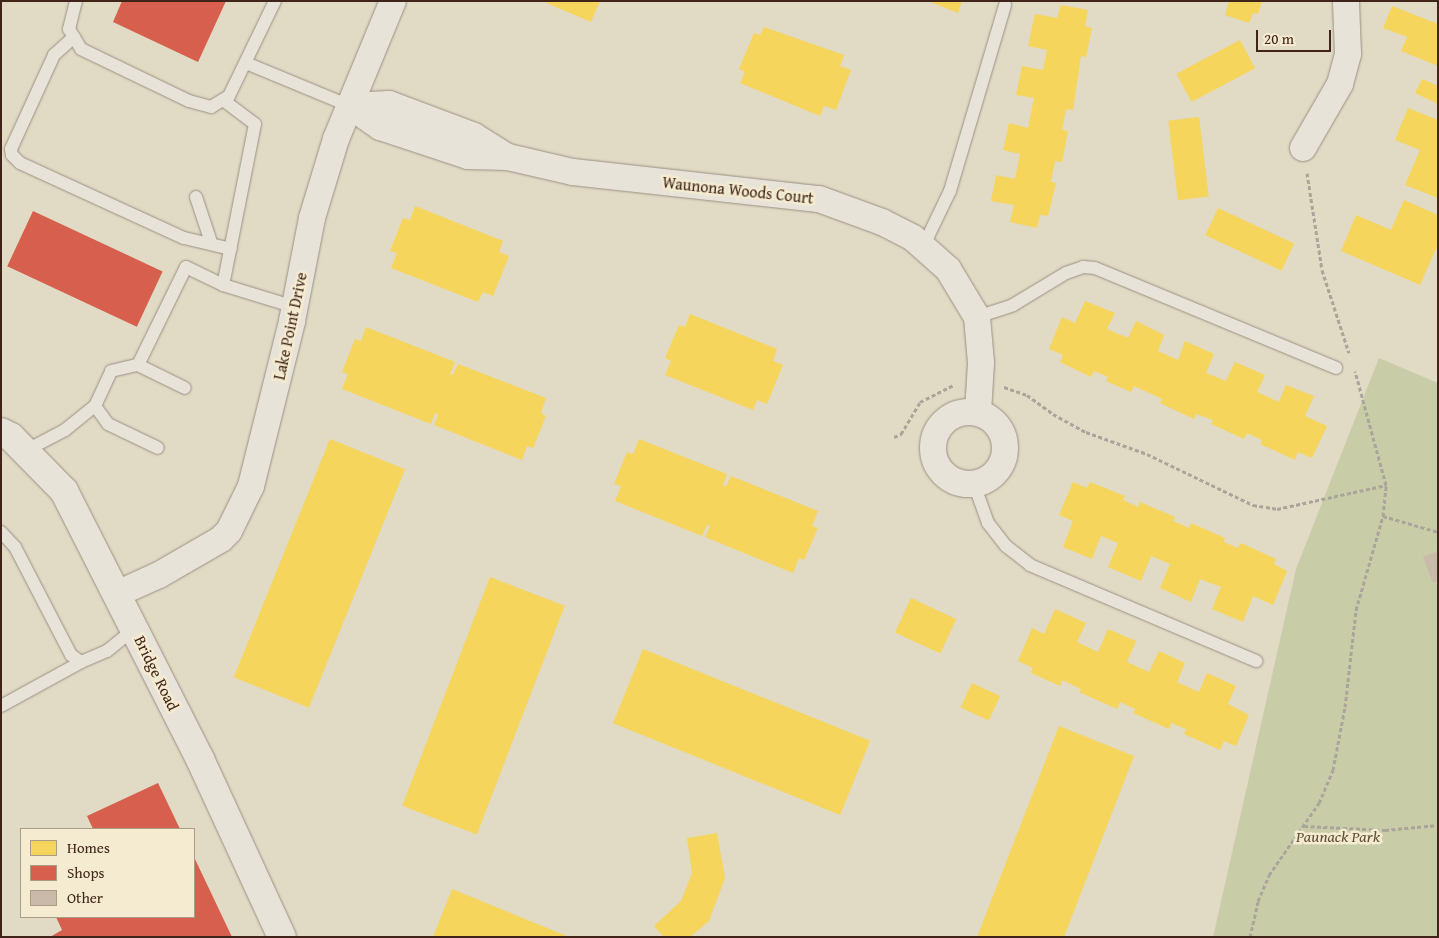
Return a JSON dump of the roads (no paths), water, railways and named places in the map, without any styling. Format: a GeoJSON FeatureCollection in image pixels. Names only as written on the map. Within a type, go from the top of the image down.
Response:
{"type":"FeatureCollection","features":[{"type":"Feature","properties":{"kind":"street","name":"Lake Point Drive"},"geometry":{"type":"LineString","coordinates":[[119,594],[159,575],[221,539],[229,531],[251,486],[260,458],[295,307],[312,218],[336,139],[392,1]]}},
{"type":"Feature","properties":{"kind":"street"},"geometry":{"type":"LineString","coordinates":[[1303,148],[1340,84],[1348,54],[1346,1]]}},
{"type":"Feature","properties":{"kind":"street","name":"Waunona Woods Court"},"geometry":{"type":"LineString","coordinates":[[350,106],[380,127],[468,156],[508,157],[573,172],[819,199],[882,222],[923,247],[948,269],[977,317],[980,379],[978,412]]}},
{"type":"Feature","properties":{"kind":"street"},"geometry":{"type":"LineString","coordinates":[[967,411],[978,412],[999,426],[1006,450],[1003,462],[996,472],[974,484],[962,484],[942,472],[933,450],[934,439],[946,420],[967,411]]}},
{"type":"Feature","properties":{"kind":"street","name":"Bridge Road"},"geometry":{"type":"LineString","coordinates":[[10,437],[64,491],[119,594],[282,937]]}},
{"type":"Feature","properties":{"kind":"lane"},"geometry":{"type":"LineString","coordinates":[[76,1],[69,29],[82,49],[189,101],[211,106],[230,96],[275,1]]}},
{"type":"Feature","properties":{"kind":"lane"},"geometry":{"type":"LineString","coordinates":[[923,247],[950,191],[1005,6]]}},
{"type":"Feature","properties":{"kind":"lane"},"geometry":{"type":"LineString","coordinates":[[74,37],[54,55],[11,148],[12,155],[20,163],[184,238],[211,242],[231,249]]}},
{"type":"Feature","properties":{"kind":"lane"},"geometry":{"type":"LineString","coordinates":[[246,63],[350,106]]}},
{"type":"Feature","properties":{"kind":"lane"},"geometry":{"type":"LineString","coordinates":[[223,100],[255,124],[224,285]]}},
{"type":"Feature","properties":{"kind":"lane"},"geometry":{"type":"LineString","coordinates":[[196,197],[211,242]]}},
{"type":"Feature","properties":{"kind":"lane"},"geometry":{"type":"LineString","coordinates":[[138,365],[186,267],[224,285],[295,307]]}},
{"type":"Feature","properties":{"kind":"lane"},"geometry":{"type":"LineString","coordinates":[[977,317],[1014,305],[1066,273],[1082,268],[1095,268],[1336,368]]}},
{"type":"Feature","properties":{"kind":"lane"},"geometry":{"type":"LineString","coordinates":[[10,437],[65,430],[95,406],[111,371],[138,365],[186,388]]}},
{"type":"Feature","properties":{"kind":"lane"},"geometry":{"type":"LineString","coordinates":[[95,406],[108,424],[158,448]]}},
{"type":"Feature","properties":{"kind":"lane"},"geometry":{"type":"LineString","coordinates":[[974,484],[988,523],[1006,546],[1030,565],[1256,661]]}},
{"type":"Feature","properties":{"kind":"lane"},"geometry":{"type":"LineString","coordinates":[[1,532],[15,547],[71,654],[81,662]]}},
{"type":"Feature","properties":{"kind":"lane"},"geometry":{"type":"LineString","coordinates":[[1,706],[81,662],[107,651],[135,628]]}},
{"type":"Feature","properties":{"kind":"park label","name":"Paunack Park"},"geometry":{"type":"Point","coordinates":[1338,836]}}]}
